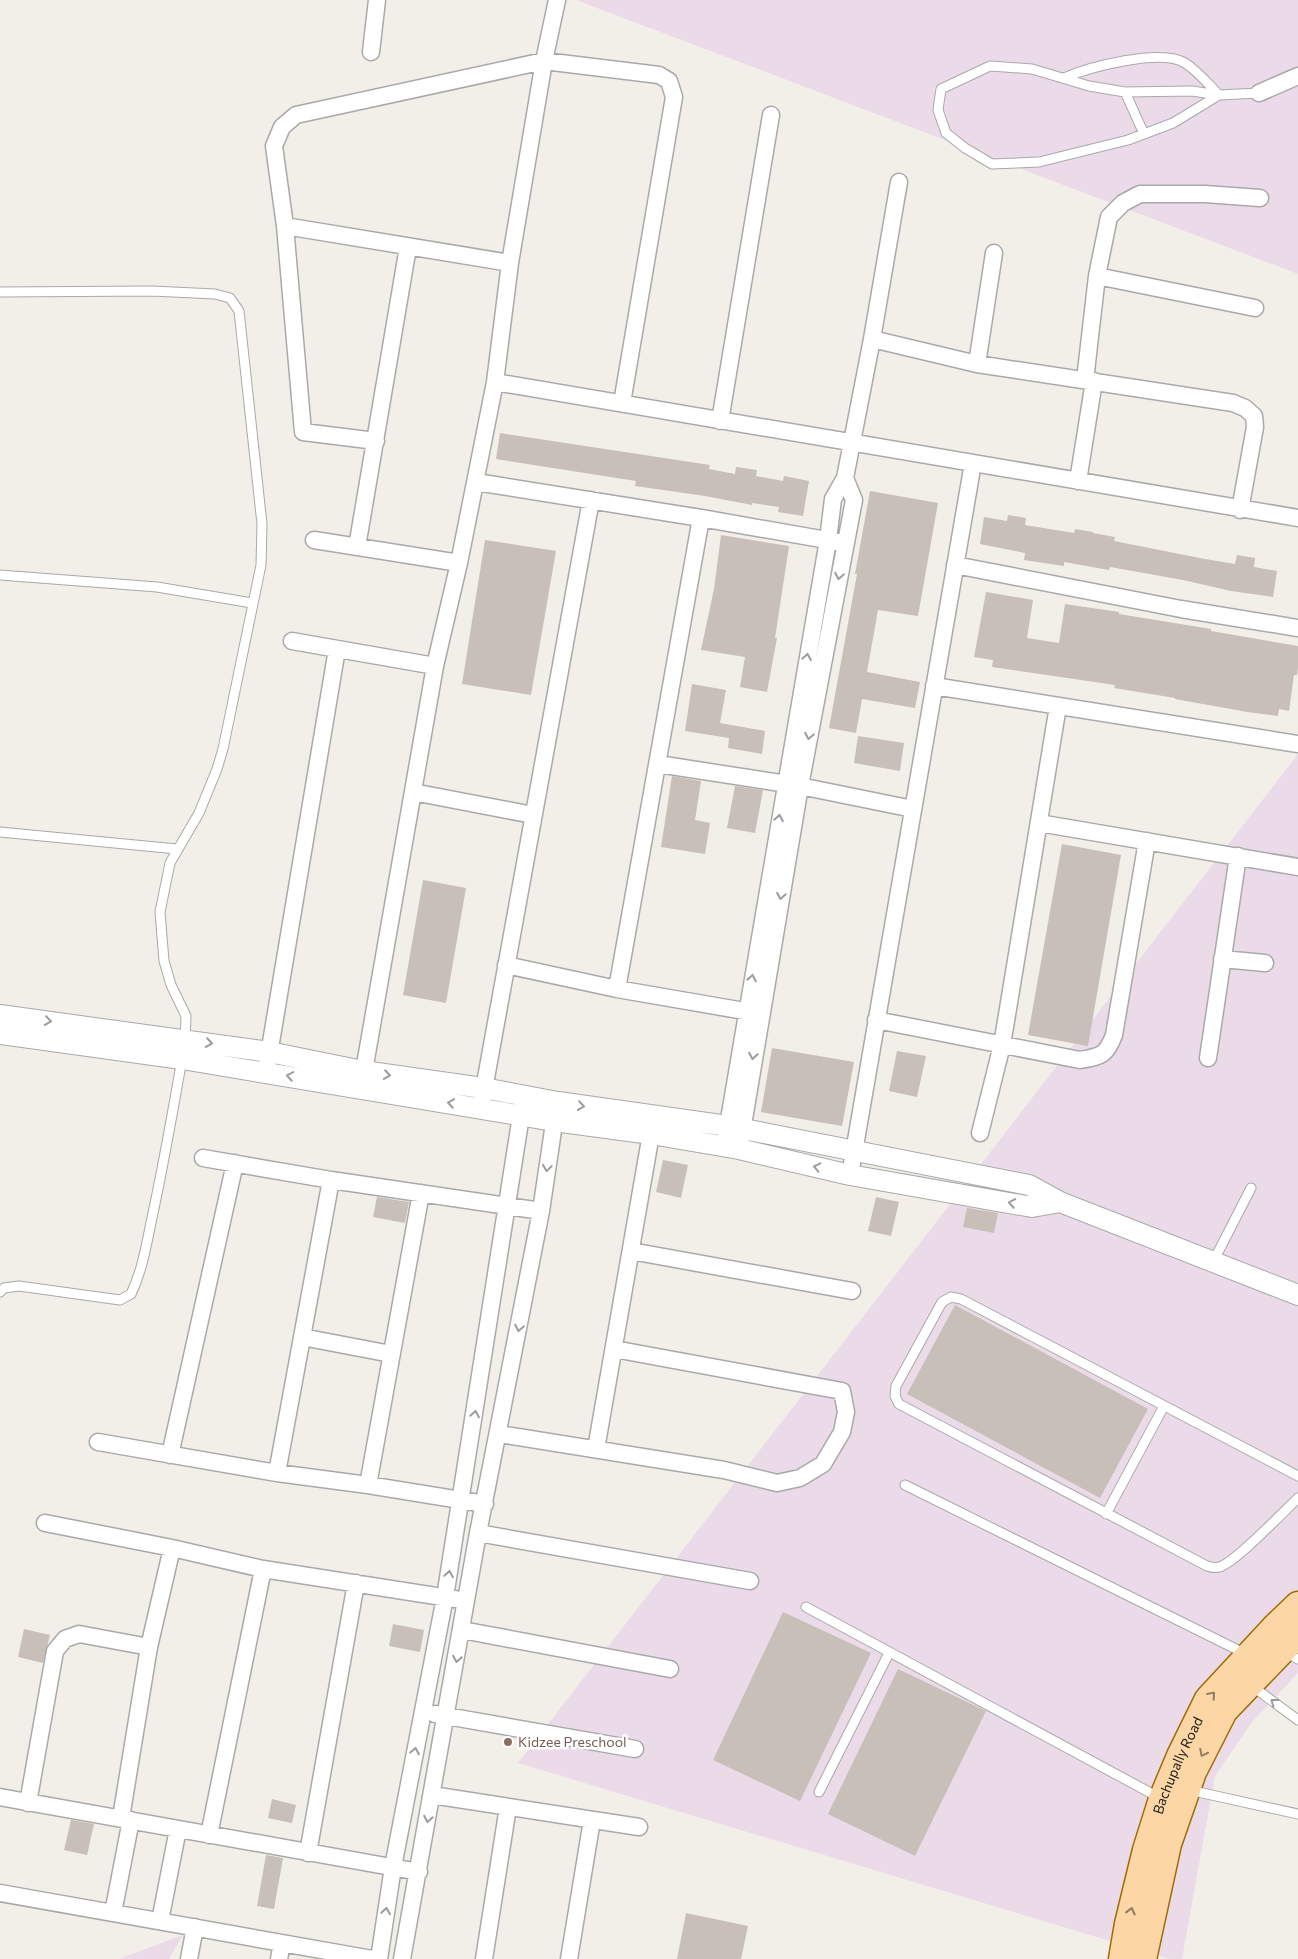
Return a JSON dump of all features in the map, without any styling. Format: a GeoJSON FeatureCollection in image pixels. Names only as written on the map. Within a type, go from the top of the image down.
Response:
{"type":"FeatureCollection","features":[{"type":"Feature","properties":{"kind":"main road","name":"Bachupally Road"},"geometry":{"type":"LineString","coordinates":[[1139,1959],[1128,1924],[1144,1859],[1162,1799],[1180,1756],[1208,1699],[1298,1605]]}},
{"type":"Feature","properties":{"kind":"main road","name":"Bachupally Road"},"geometry":{"type":"LineString","coordinates":[[1139,1959],[1168,1844],[1193,1772],[1224,1711],[1250,1684],[1294,1645]]}},
{"type":"Feature","properties":{"kind":"street"},"geometry":{"type":"LineString","coordinates":[[371,52],[377,0]]}},
{"type":"Feature","properties":{"kind":"street"},"geometry":{"type":"LineString","coordinates":[[362,1080],[435,666],[476,482],[494,382],[510,264],[544,61],[557,0]]}},
{"type":"Feature","properties":{"kind":"street"},"geometry":{"type":"LineString","coordinates":[[376,441],[303,432],[285,226],[274,146],[282,127],[296,115],[544,61],[659,75],[669,82],[674,97],[622,403]]}},
{"type":"Feature","properties":{"kind":"street"},"geometry":{"type":"LineString","coordinates":[[1258,93],[1298,76]]}},
{"type":"Feature","properties":{"kind":"street"},"geometry":{"type":"LineString","coordinates":[[720,420],[771,115]]}},
{"type":"Feature","properties":{"kind":"street"},"geometry":{"type":"LineString","coordinates":[[731,1148],[793,785],[833,499],[845,478],[872,339],[899,182]]}},
{"type":"Feature","properties":{"kind":"street"},"geometry":{"type":"LineString","coordinates":[[1078,481],[1090,381],[1097,276],[1109,217],[1123,203],[1140,194],[1205,194],[1260,198]]}},
{"type":"Feature","properties":{"kind":"street"},"geometry":{"type":"LineString","coordinates":[[285,226],[510,264]]}},
{"type":"Feature","properties":{"kind":"street"},"geometry":{"type":"LineString","coordinates":[[357,547],[408,247]]}},
{"type":"Feature","properties":{"kind":"street"},"geometry":{"type":"LineString","coordinates":[[977,364],[994,253]]}},
{"type":"Feature","properties":{"kind":"street"},"geometry":{"type":"LineString","coordinates":[[1097,276],[1255,308]]}},
{"type":"Feature","properties":{"kind":"street"},"geometry":{"type":"LineString","coordinates":[[872,339],[977,364],[1233,404],[1245,408],[1254,416],[1255,427],[1240,510]]}},
{"type":"Feature","properties":{"kind":"street"},"geometry":{"type":"LineString","coordinates":[[494,382],[1240,510],[1298,518]]}},
{"type":"Feature","properties":{"kind":"street"},"geometry":{"type":"LineString","coordinates":[[850,1174],[973,463]]}},
{"type":"Feature","properties":{"kind":"street"},"geometry":{"type":"LineString","coordinates":[[793,785],[854,500],[845,478]]}},
{"type":"Feature","properties":{"kind":"street"},"geometry":{"type":"LineString","coordinates":[[476,482],[845,543]]}},
{"type":"Feature","properties":{"kind":"street"},"geometry":{"type":"LineString","coordinates":[[482,1098],[591,500]]}},
{"type":"Feature","properties":{"kind":"street"},"geometry":{"type":"LineString","coordinates":[[617,989],[701,518]]}},
{"type":"Feature","properties":{"kind":"street"},"geometry":{"type":"LineString","coordinates":[[314,540],[459,563]]}},
{"type":"Feature","properties":{"kind":"street"},"geometry":{"type":"LineString","coordinates":[[955,565],[1182,609],[1298,628]]}},
{"type":"Feature","properties":{"kind":"street"},"geometry":{"type":"LineString","coordinates":[[292,641],[435,666]]}},
{"type":"Feature","properties":{"kind":"street"},"geometry":{"type":"LineString","coordinates":[[266,1072],[337,649]]}},
{"type":"Feature","properties":{"kind":"street"},"geometry":{"type":"LineString","coordinates":[[934,686],[1298,744],[1298,740]]}},
{"type":"Feature","properties":{"kind":"street"},"geometry":{"type":"LineString","coordinates":[[980,1132],[1002,1045],[1058,706]]}},
{"type":"Feature","properties":{"kind":"street"},"geometry":{"type":"LineString","coordinates":[[658,764],[793,785],[913,809]]}},
{"type":"Feature","properties":{"kind":"street"},"geometry":{"type":"LineString","coordinates":[[413,792],[533,815]]}},
{"type":"Feature","properties":{"kind":"street"},"geometry":{"type":"LineString","coordinates":[[1039,822],[1298,866]]}},
{"type":"Feature","properties":{"kind":"street"},"geometry":{"type":"LineString","coordinates":[[876,1020],[1080,1060],[1100,1057],[1108,1049],[1114,1035],[1147,841]]}},
{"type":"Feature","properties":{"kind":"street"},"geometry":{"type":"LineString","coordinates":[[1208,1058],[1238,856]]}},
{"type":"Feature","properties":{"kind":"street"},"geometry":{"type":"LineString","coordinates":[[1222,959],[1265,963]]}},
{"type":"Feature","properties":{"kind":"street"},"geometry":{"type":"LineString","coordinates":[[506,965],[617,989],[754,1013]]}},
{"type":"Feature","properties":{"kind":"street"},"geometry":{"type":"LineString","coordinates":[[0,1015],[183,1049],[266,1072],[362,1080],[522,1105],[651,1134],[731,1148],[850,1174],[1032,1207],[1060,1202]]}},
{"type":"Feature","properties":{"kind":"street"},"geometry":{"type":"LineString","coordinates":[[0,1034],[183,1049],[269,1052],[362,1080]]}},
{"type":"Feature","properties":{"kind":"street"},"geometry":{"type":"LineString","coordinates":[[379,1959],[393,1867],[445,1597],[522,1105]]}},
{"type":"Feature","properties":{"kind":"street"},"geometry":{"type":"LineString","coordinates":[[556,1112],[734,1127],[1029,1185],[1060,1202],[1298,1295]]}},
{"type":"Feature","properties":{"kind":"street"},"geometry":{"type":"LineString","coordinates":[[402,1959],[478,1533],[499,1434],[541,1211],[556,1112]]}},
{"type":"Feature","properties":{"kind":"street"},"geometry":{"type":"LineString","coordinates":[[596,1449],[651,1134]]}},
{"type":"Feature","properties":{"kind":"street"},"geometry":{"type":"LineString","coordinates":[[203,1158],[331,1180],[541,1211]]}},
{"type":"Feature","properties":{"kind":"street"},"geometry":{"type":"LineString","coordinates":[[170,1455],[235,1163]]}},
{"type":"Feature","properties":{"kind":"street"},"geometry":{"type":"LineString","coordinates":[[277,1472],[331,1180]]}},
{"type":"Feature","properties":{"kind":"street"},"geometry":{"type":"LineString","coordinates":[[368,1484],[421,1193]]}},
{"type":"Feature","properties":{"kind":"street"},"geometry":{"type":"LineString","coordinates":[[631,1251],[852,1291]]}},
{"type":"Feature","properties":{"kind":"street"},"geometry":{"type":"LineString","coordinates":[[302,1337],[391,1354]]}},
{"type":"Feature","properties":{"kind":"street"},"geometry":{"type":"LineString","coordinates":[[499,1434],[724,1470],[777,1483],[800,1478],[823,1464],[842,1432],[846,1412],[842,1391],[614,1349]]}},
{"type":"Feature","properties":{"kind":"street"},"geometry":{"type":"LineString","coordinates":[[98,1442],[485,1504]]}},
{"type":"Feature","properties":{"kind":"street"},"geometry":{"type":"LineString","coordinates":[[45,1523],[172,1548],[264,1569],[467,1601]]}},
{"type":"Feature","properties":{"kind":"street"},"geometry":{"type":"LineString","coordinates":[[478,1533],[750,1582]]}},
{"type":"Feature","properties":{"kind":"street"},"geometry":{"type":"LineString","coordinates":[[113,1912],[149,1647],[172,1548]]}},
{"type":"Feature","properties":{"kind":"street"},"geometry":{"type":"LineString","coordinates":[[209,1835],[264,1569]]}},
{"type":"Feature","properties":{"kind":"street"},"geometry":{"type":"LineString","coordinates":[[308,1853],[356,1583]]}},
{"type":"Feature","properties":{"kind":"street"},"geometry":{"type":"LineString","coordinates":[[462,1630],[670,1670]]}},
{"type":"Feature","properties":{"kind":"street"},"geometry":{"type":"LineString","coordinates":[[28,1803],[55,1652],[65,1639],[79,1634],[149,1647]]}},
{"type":"Feature","properties":{"kind":"street"},"geometry":{"type":"LineString","coordinates":[[423,1711],[635,1749]]}},
{"type":"Feature","properties":{"kind":"street"},"geometry":{"type":"LineString","coordinates":[[432,1795],[639,1827]]}},
{"type":"Feature","properties":{"kind":"street"},"geometry":{"type":"LineString","coordinates":[[0,1797],[419,1872]]}},
{"type":"Feature","properties":{"kind":"street"},"geometry":{"type":"LineString","coordinates":[[484,1959],[508,1807]]}},
{"type":"Feature","properties":{"kind":"street"},"geometry":{"type":"LineString","coordinates":[[569,1959],[592,1820]]}},
{"type":"Feature","properties":{"kind":"street"},"geometry":{"type":"LineString","coordinates":[[160,1921],[178,1829]]}},
{"type":"Feature","properties":{"kind":"street"},"geometry":{"type":"LineString","coordinates":[[0,1893],[195,1927],[281,1951],[372,1959]]}},
{"type":"Feature","properties":{"kind":"street"},"geometry":{"type":"LineString","coordinates":[[189,1959],[195,1927]]}},
{"type":"Feature","properties":{"kind":"lane"},"geometry":{"type":"LineString","coordinates":[[1064,78],[1107,65],[1162,57],[1185,62],[1219,95]]}},
{"type":"Feature","properties":{"kind":"lane"},"geometry":{"type":"LineString","coordinates":[[1219,95],[1173,123],[1144,134],[1093,150],[1039,162],[992,164],[965,148],[946,133],[938,110],[941,89],[990,66],[1032,68],[1089,86],[1125,92],[1192,92],[1219,95],[1258,93]]}},
{"type":"Feature","properties":{"kind":"lane"},"geometry":{"type":"LineString","coordinates":[[1125,92],[1144,134]]}},
{"type":"Feature","properties":{"kind":"lane"},"geometry":{"type":"LineString","coordinates":[[0,292],[152,291],[215,294],[230,298],[240,312],[242,326],[262,524],[260,565],[223,749],[217,770],[199,813],[170,863],[160,912],[160,936],[164,961],[186,1016],[183,1049],[166,1150],[139,1278],[131,1294],[120,1300],[19,1286],[4,1288],[0,1292]]}},
{"type":"Feature","properties":{"kind":"lane"},"geometry":{"type":"LineString","coordinates":[[0,575],[157,588],[252,603]]}},
{"type":"Feature","properties":{"kind":"lane"},"geometry":{"type":"LineString","coordinates":[[0,832],[177,849]]}},
{"type":"Feature","properties":{"kind":"lane"},"geometry":{"type":"LineString","coordinates":[[1213,1262],[1251,1188]]}},
{"type":"Feature","properties":{"kind":"lane"},"geometry":{"type":"LineString","coordinates":[[1298,1476],[961,1299],[951,1297],[942,1302],[899,1378],[895,1396],[898,1404],[1200,1564],[1219,1567],[1244,1549],[1298,1498]]}},
{"type":"Feature","properties":{"kind":"lane"},"geometry":{"type":"LineString","coordinates":[[1106,1514],[1164,1406]]}},
{"type":"Feature","properties":{"kind":"lane"},"geometry":{"type":"LineString","coordinates":[[905,1485],[1249,1655]]}},
{"type":"Feature","properties":{"kind":"lane"},"geometry":{"type":"LineString","coordinates":[[806,1607],[1162,1799]]}},
{"type":"Feature","properties":{"kind":"lane"},"geometry":{"type":"LineString","coordinates":[[819,1792],[889,1653]]}},
{"type":"Feature","properties":{"kind":"lane"},"geometry":{"type":"LineString","coordinates":[[1250,1684],[1298,1720]]}},
{"type":"Feature","properties":{"kind":"lane"},"geometry":{"type":"LineString","coordinates":[[1187,1790],[1298,1814]]}},
{"type":"Feature","properties":{"kind":"shaded area"},"geometry":{"type":"Polygon","coordinates":[[[576,0],[1298,0],[1298,274],[576,0]]]}},
{"type":"Feature","properties":{"kind":"shaded area"},"geometry":{"type":"Polygon","coordinates":[[[1298,754],[1298,1673],[1252,1722],[1215,1776],[1182,1959],[1170,1959],[518,1763],[1298,754]]]}},
{"type":"Feature","properties":{"kind":"shaded area"},"geometry":{"type":"Polygon","coordinates":[[[183,1935],[169,1959],[119,1959],[183,1935]]]}},
{"type":"Feature","properties":{"kind":"building"},"geometry":{"type":"Polygon","coordinates":[[[500,433],[710,465],[709,469],[735,474],[736,467],[757,470],[756,476],[783,481],[784,476],[809,481],[803,516],[778,512],[779,507],[752,503],[752,505],[635,486],[636,481],[496,459],[500,433]]]}},
{"type":"Feature","properties":{"kind":"building"},"geometry":{"type":"Polygon","coordinates":[[[870,491],[938,503],[918,616],[878,610],[867,672],[920,682],[915,708],[862,699],[856,733],[829,728],[870,491]]]}},
{"type":"Feature","properties":{"kind":"building"},"geometry":{"type":"Polygon","coordinates":[[[1008,515],[1026,518],[1025,525],[1074,533],[1075,529],[1093,532],[1115,537],[1114,541],[1205,559],[1235,564],[1237,555],[1255,558],[1254,567],[1277,571],[1273,597],[1231,591],[1110,567],[1109,570],[1064,562],[1064,566],[1024,560],[1025,553],[980,544],[984,517],[1007,521],[1008,515]]]}},
{"type":"Feature","properties":{"kind":"building"},"geometry":{"type":"Polygon","coordinates":[[[721,535],[789,546],[775,638],[777,638],[767,692],[740,687],[745,657],[701,650],[714,589],[721,535]]]}},
{"type":"Feature","properties":{"kind":"building"},"geometry":{"type":"Polygon","coordinates":[[[485,540],[556,551],[531,695],[462,684],[485,540]]]}},
{"type":"Feature","properties":{"kind":"building"},"geometry":{"type":"Polygon","coordinates":[[[986,592],[1033,600],[1027,638],[1059,643],[1065,604],[1119,612],[1119,614],[1298,646],[1297,675],[1294,675],[1289,711],[1279,709],[1278,716],[1247,712],[1114,688],[1115,685],[992,667],[993,660],[974,657],[986,592]]]}},
{"type":"Feature","properties":{"kind":"building"},"geometry":{"type":"Polygon","coordinates":[[[692,684],[726,690],[720,723],[765,731],[762,754],[728,748],[729,738],[685,731],[692,684]]]}},
{"type":"Feature","properties":{"kind":"building"},"geometry":{"type":"Polygon","coordinates":[[[858,736],[904,743],[900,771],[854,763],[858,736]]]}},
{"type":"Feature","properties":{"kind":"building"},"geometry":{"type":"Polygon","coordinates":[[[672,776],[701,781],[695,820],[710,823],[705,854],[661,847],[672,776]]]}},
{"type":"Feature","properties":{"kind":"building"},"geometry":{"type":"Polygon","coordinates":[[[735,786],[763,790],[755,833],[727,828],[735,786]]]}},
{"type":"Feature","properties":{"kind":"building"},"geometry":{"type":"Polygon","coordinates":[[[1062,844],[1121,855],[1088,1046],[1028,1035],[1062,844]]]}},
{"type":"Feature","properties":{"kind":"building"},"geometry":{"type":"Polygon","coordinates":[[[423,880],[466,888],[446,1003],[403,995],[423,880]]]}},
{"type":"Feature","properties":{"kind":"building"},"geometry":{"type":"Polygon","coordinates":[[[772,1048],[854,1062],[842,1126],[761,1112],[772,1048]]]}},
{"type":"Feature","properties":{"kind":"building"},"geometry":{"type":"Polygon","coordinates":[[[897,1051],[926,1056],[917,1097],[889,1091],[897,1051]]]}},
{"type":"Feature","properties":{"kind":"building"},"geometry":{"type":"Polygon","coordinates":[[[663,1160],[688,1165],[681,1198],[656,1192],[663,1160]]]}},
{"type":"Feature","properties":{"kind":"building"},"geometry":{"type":"Polygon","coordinates":[[[377,1197],[409,1202],[405,1223],[373,1217],[377,1197]]]}},
{"type":"Feature","properties":{"kind":"building"},"geometry":{"type":"Polygon","coordinates":[[[876,1197],[899,1202],[891,1236],[868,1231],[876,1197]]]}},
{"type":"Feature","properties":{"kind":"building"},"geometry":{"type":"Polygon","coordinates":[[[967,1208],[998,1213],[994,1233],[963,1227],[967,1208]]]}},
{"type":"Feature","properties":{"kind":"building"},"geometry":{"type":"Polygon","coordinates":[[[955,1305],[1148,1409],[1100,1498],[907,1394],[955,1305]]]}},
{"type":"Feature","properties":{"kind":"building"},"geometry":{"type":"Polygon","coordinates":[[[783,1612],[871,1653],[800,1801],[713,1760],[783,1612]]]}},
{"type":"Feature","properties":{"kind":"building"},"geometry":{"type":"Polygon","coordinates":[[[393,1624],[424,1630],[420,1652],[389,1646],[393,1624]]]}},
{"type":"Feature","properties":{"kind":"building"},"geometry":{"type":"Polygon","coordinates":[[[24,1629],[50,1635],[43,1663],[18,1657],[24,1629]]]}},
{"type":"Feature","properties":{"kind":"building"},"geometry":{"type":"Polygon","coordinates":[[[898,1669],[986,1711],[915,1856],[828,1814],[898,1669]]]}},
{"type":"Feature","properties":{"kind":"building"},"geometry":{"type":"Polygon","coordinates":[[[272,1799],[296,1805],[292,1823],[268,1818],[272,1799]]]}},
{"type":"Feature","properties":{"kind":"building"},"geometry":{"type":"Polygon","coordinates":[[[71,1820],[94,1824],[87,1855],[64,1850],[71,1820]]]}},
{"type":"Feature","properties":{"kind":"building"},"geometry":{"type":"Polygon","coordinates":[[[266,1855],[283,1858],[274,1909],[257,1906],[266,1855]]]}},
{"type":"Feature","properties":{"kind":"building"},"geometry":{"type":"Polygon","coordinates":[[[686,1913],[748,1926],[741,1959],[677,1959],[686,1913]]]}},
{"type":"Feature","properties":{"kind":"place","name":"Kidzee Preschool"},"geometry":{"type":"Point","coordinates":[508,1742]}}]}
